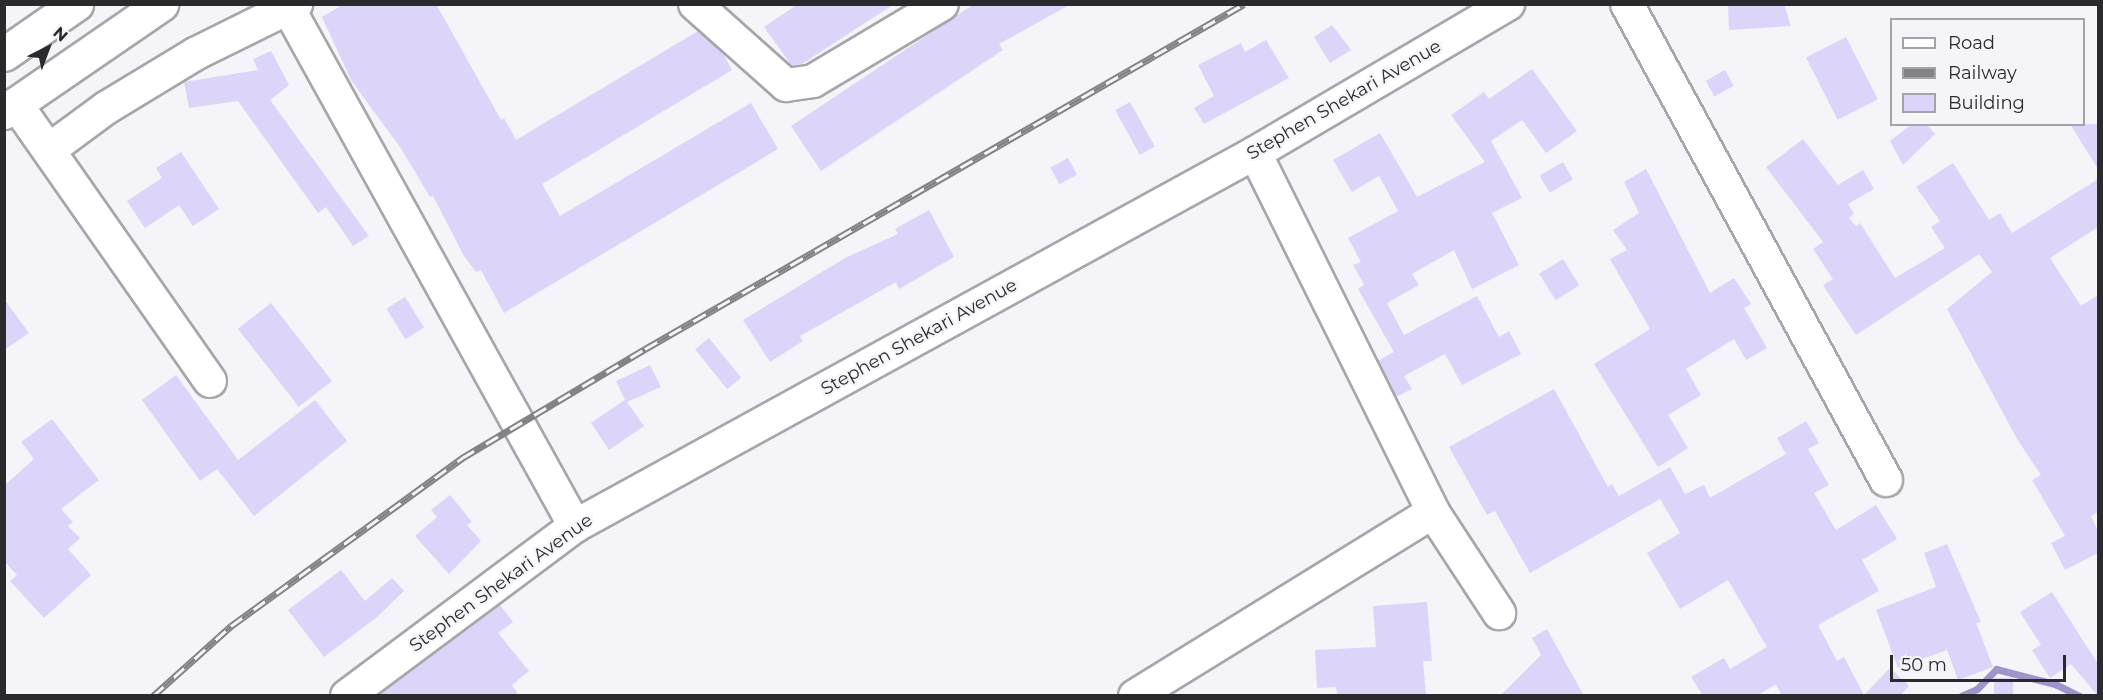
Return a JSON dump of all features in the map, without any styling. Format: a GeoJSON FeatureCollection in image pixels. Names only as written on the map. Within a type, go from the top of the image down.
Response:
{"type":"FeatureCollection","features":[{"type":"Feature","properties":{"kind":"main road"},"geometry":{"type":"LineString","coordinates":[[9,45],[76,4]]}},
{"type":"Feature","properties":{"kind":"main road"},"geometry":{"type":"LineString","coordinates":[[10,108],[161,4]]}},
{"type":"Feature","properties":{"kind":"street"},"geometry":{"type":"LineString","coordinates":[[695,4],[786,85],[813,81],[942,4]]}},
{"type":"Feature","properties":{"kind":"street","name":"Stephen Shekari Avenue"},"geometry":{"type":"LineString","coordinates":[[347,696],[575,526],[1254,153],[1508,4]]}},
{"type":"Feature","properties":{"kind":"street"},"geometry":{"type":"LineString","coordinates":[[1627,4],[1886,480]]}},
{"type":"Feature","properties":{"kind":"street"},"geometry":{"type":"LineString","coordinates":[[49,150],[106,108],[195,54],[290,6],[575,526]]}},
{"type":"Feature","properties":{"kind":"street"},"geometry":{"type":"LineString","coordinates":[[10,108],[49,150],[210,381]]}},
{"type":"Feature","properties":{"kind":"street"},"geometry":{"type":"LineString","coordinates":[[1254,153],[1433,512],[1499,613]]}},
{"type":"Feature","properties":{"kind":"street"},"geometry":{"type":"LineString","coordinates":[[1135,696],[1433,512]]}},
{"type":"Feature","properties":{"kind":"building"},"geometry":{"type":"Polygon","coordinates":[[[344,4],[436,4],[501,120],[504,118],[516,140],[698,31],[722,52],[732,70],[542,184],[560,216],[751,103],[778,149],[504,313],[481,270],[476,272],[464,256],[433,196],[430,197],[402,150],[351,80],[322,17],[344,4]]]}},
{"type":"Feature","properties":{"kind":"building"},"geometry":{"type":"Polygon","coordinates":[[[798,4],[894,4],[802,64],[792,66],[764,27],[798,4]]]}},
{"type":"Feature","properties":{"kind":"building"},"geometry":{"type":"Polygon","coordinates":[[[974,4],[1071,4],[999,44],[1003,50],[821,171],[791,126],[974,4]]]}},
{"type":"Feature","properties":{"kind":"building"},"geometry":{"type":"Polygon","coordinates":[[[1728,4],[1784,4],[1791,26],[1729,30],[1728,4]]]}},
{"type":"Feature","properties":{"kind":"building"},"geometry":{"type":"Polygon","coordinates":[[[1332,25],[1351,50],[1330,63],[1314,37],[1332,25]]]}},
{"type":"Feature","properties":{"kind":"building"},"geometry":{"type":"Polygon","coordinates":[[[1846,37],[1878,99],[1838,120],[1806,57],[1846,37]]]}},
{"type":"Feature","properties":{"kind":"building"},"geometry":{"type":"Polygon","coordinates":[[[1266,40],[1289,78],[1204,124],[1194,108],[1214,96],[1198,65],[1241,43],[1245,52],[1266,40]]]}},
{"type":"Feature","properties":{"kind":"building"},"geometry":{"type":"Polygon","coordinates":[[[271,51],[289,85],[270,100],[369,236],[353,246],[326,207],[318,213],[238,101],[189,108],[184,82],[258,70],[253,59],[271,51]]]}},
{"type":"Feature","properties":{"kind":"building"},"geometry":{"type":"Polygon","coordinates":[[[1532,69],[1577,131],[1546,153],[1522,120],[1491,141],[1522,198],[1492,213],[1519,265],[1472,289],[1454,250],[1412,274],[1419,285],[1387,303],[1404,335],[1477,296],[1499,337],[1509,331],[1521,354],[1462,385],[1445,354],[1404,376],[1412,389],[1396,397],[1378,361],[1394,352],[1358,289],[1364,285],[1353,265],[1361,262],[1348,238],[1398,211],[1379,176],[1352,192],[1333,160],[1380,133],[1417,197],[1485,162],[1451,115],[1484,92],[1489,99],[1532,69]]]}},
{"type":"Feature","properties":{"kind":"building"},"geometry":{"type":"Polygon","coordinates":[[[1725,70],[1734,86],[1714,96],[1706,81],[1725,70]]]}},
{"type":"Feature","properties":{"kind":"building"},"geometry":{"type":"Polygon","coordinates":[[[1130,102],[1155,147],[1140,155],[1115,110],[1130,102]]]}},
{"type":"Feature","properties":{"kind":"building"},"geometry":{"type":"Polygon","coordinates":[[[2098,124],[2098,169],[2071,126],[2098,124]]]}},
{"type":"Feature","properties":{"kind":"building"},"geometry":{"type":"Polygon","coordinates":[[[1909,126],[1928,126],[1935,134],[1903,165],[1890,141],[1909,126]]]}},
{"type":"Feature","properties":{"kind":"building"},"geometry":{"type":"Polygon","coordinates":[[[1803,139],[1838,185],[1863,170],[1874,189],[1848,204],[1854,213],[1849,218],[1856,226],[1860,223],[1895,278],[1945,248],[1931,227],[1940,221],[1916,187],[1953,163],[1989,220],[2000,213],[2012,233],[2098,179],[2098,227],[2050,258],[2081,306],[2098,295],[2098,512],[2091,516],[2098,531],[2098,553],[2065,570],[2051,543],[2065,536],[2032,480],[2041,475],[2017,439],[1947,309],[1992,272],[1979,254],[1856,335],[1823,285],[1833,279],[1813,249],[1823,242],[1766,167],[1803,139]]]}},
{"type":"Feature","properties":{"kind":"building"},"geometry":{"type":"Polygon","coordinates":[[[181,152],[219,209],[193,226],[179,205],[145,228],[127,201],[162,178],[156,168],[181,152]]]}},
{"type":"Feature","properties":{"kind":"building"},"geometry":{"type":"Polygon","coordinates":[[[1068,158],[1077,175],[1059,184],[1050,167],[1068,158]]]}},
{"type":"Feature","properties":{"kind":"building"},"geometry":{"type":"Polygon","coordinates":[[[1563,162],[1573,179],[1550,193],[1540,176],[1563,162]]]}},
{"type":"Feature","properties":{"kind":"building"},"geometry":{"type":"Polygon","coordinates":[[[1646,169],[1710,293],[1734,278],[1751,304],[1744,308],[1767,348],[1746,360],[1734,339],[1686,369],[1701,395],[1668,415],[1688,448],[1658,467],[1594,364],[1650,329],[1610,259],[1627,250],[1613,230],[1639,213],[1624,182],[1646,169]]]}},
{"type":"Feature","properties":{"kind":"building"},"geometry":{"type":"Polygon","coordinates":[[[929,210],[954,257],[899,289],[896,282],[800,336],[803,341],[770,362],[743,320],[845,258],[898,234],[895,229],[929,210]]]}},
{"type":"Feature","properties":{"kind":"building"},"geometry":{"type":"Polygon","coordinates":[[[1563,259],[1579,285],[1556,300],[1539,274],[1563,259]]]}},
{"type":"Feature","properties":{"kind":"building"},"geometry":{"type":"Polygon","coordinates":[[[405,297],[424,328],[405,339],[386,309],[405,297]]]}},
{"type":"Feature","properties":{"kind":"building"},"geometry":{"type":"Polygon","coordinates":[[[4,299],[29,333],[4,350],[4,299]]]}},
{"type":"Feature","properties":{"kind":"building"},"geometry":{"type":"Polygon","coordinates":[[[271,303],[332,381],[299,407],[238,329],[271,303]]]}},
{"type":"Feature","properties":{"kind":"building"},"geometry":{"type":"Polygon","coordinates":[[[709,338],[741,378],[727,389],[695,349],[709,338]]]}},
{"type":"Feature","properties":{"kind":"building"},"geometry":{"type":"Polygon","coordinates":[[[650,365],[661,387],[627,402],[644,426],[609,450],[591,423],[625,400],[616,381],[650,365]]]}},
{"type":"Feature","properties":{"kind":"building"},"geometry":{"type":"Polygon","coordinates":[[[176,375],[238,460],[315,400],[347,441],[254,516],[217,469],[200,481],[142,400],[176,375]]]}},
{"type":"Feature","properties":{"kind":"building"},"geometry":{"type":"Polygon","coordinates":[[[1554,389],[1608,487],[1612,484],[1619,496],[1670,467],[1685,494],[1704,485],[1710,498],[1786,454],[1777,438],[1806,421],[1819,443],[1808,449],[1829,485],[1814,493],[1836,530],[1876,505],[1897,539],[1862,560],[1879,591],[1818,625],[1837,661],[1844,657],[1864,695],[1890,668],[1909,686],[1900,696],[1782,696],[1776,684],[1757,696],[1703,696],[1691,677],[1724,658],[1730,669],[1767,647],[1728,580],[1680,609],[1647,553],[1680,533],[1660,499],[1530,573],[1495,511],[1487,515],[1449,447],[1554,389]]]}},
{"type":"Feature","properties":{"kind":"building"},"geometry":{"type":"Polygon","coordinates":[[[52,419],[99,480],[61,509],[73,522],[68,526],[80,538],[68,549],[91,575],[44,618],[10,581],[17,575],[4,561],[4,486],[34,459],[21,442],[52,419]]]}},
{"type":"Feature","properties":{"kind":"building"},"geometry":{"type":"Polygon","coordinates":[[[450,495],[472,522],[467,525],[481,541],[449,574],[415,536],[437,517],[431,510],[450,495]]]}},
{"type":"Feature","properties":{"kind":"building"},"geometry":{"type":"Polygon","coordinates":[[[1947,544],[1981,622],[1976,623],[1993,667],[1958,680],[1947,650],[1898,668],[1876,610],[1936,587],[1924,553],[1947,544]]]}},
{"type":"Feature","properties":{"kind":"building"},"geometry":{"type":"Polygon","coordinates":[[[341,570],[365,601],[392,578],[404,591],[377,617],[324,657],[288,610],[341,570]]]}},
{"type":"Feature","properties":{"kind":"building"},"geometry":{"type":"Polygon","coordinates":[[[2052,592],[2098,664],[2098,696],[2071,664],[2050,678],[2032,650],[2041,645],[2020,612],[2052,592]]]}},
{"type":"Feature","properties":{"kind":"building"},"geometry":{"type":"Polygon","coordinates":[[[1427,602],[1432,661],[1423,661],[1426,696],[1337,696],[1336,687],[1317,688],[1315,650],[1376,647],[1373,606],[1427,602]]]}},
{"type":"Feature","properties":{"kind":"building"},"geometry":{"type":"Polygon","coordinates":[[[500,605],[513,622],[498,633],[529,671],[512,685],[519,696],[378,696],[500,605]]]}},
{"type":"Feature","properties":{"kind":"building"},"geometry":{"type":"Polygon","coordinates":[[[1547,629],[1584,696],[1500,696],[1541,655],[1532,638],[1547,629]]]}},
{"type":"Feature","properties":{"kind":"building"},"geometry":{"type":"Polygon","coordinates":[[[1994,678],[2013,678],[2013,696],[1994,696],[1994,678]]]}},
{"type":"Feature","properties":{"kind":"waterway"},"geometry":{"type":"LineString","coordinates":[[1961,696],[1977,689],[1996,669],[2055,684],[2080,696]]}},
{"type":"Feature","properties":{"kind":"railway"},"geometry":{"type":"LineString","coordinates":[[153,696],[231,626],[462,458],[645,349],[1244,4]]}}]}
